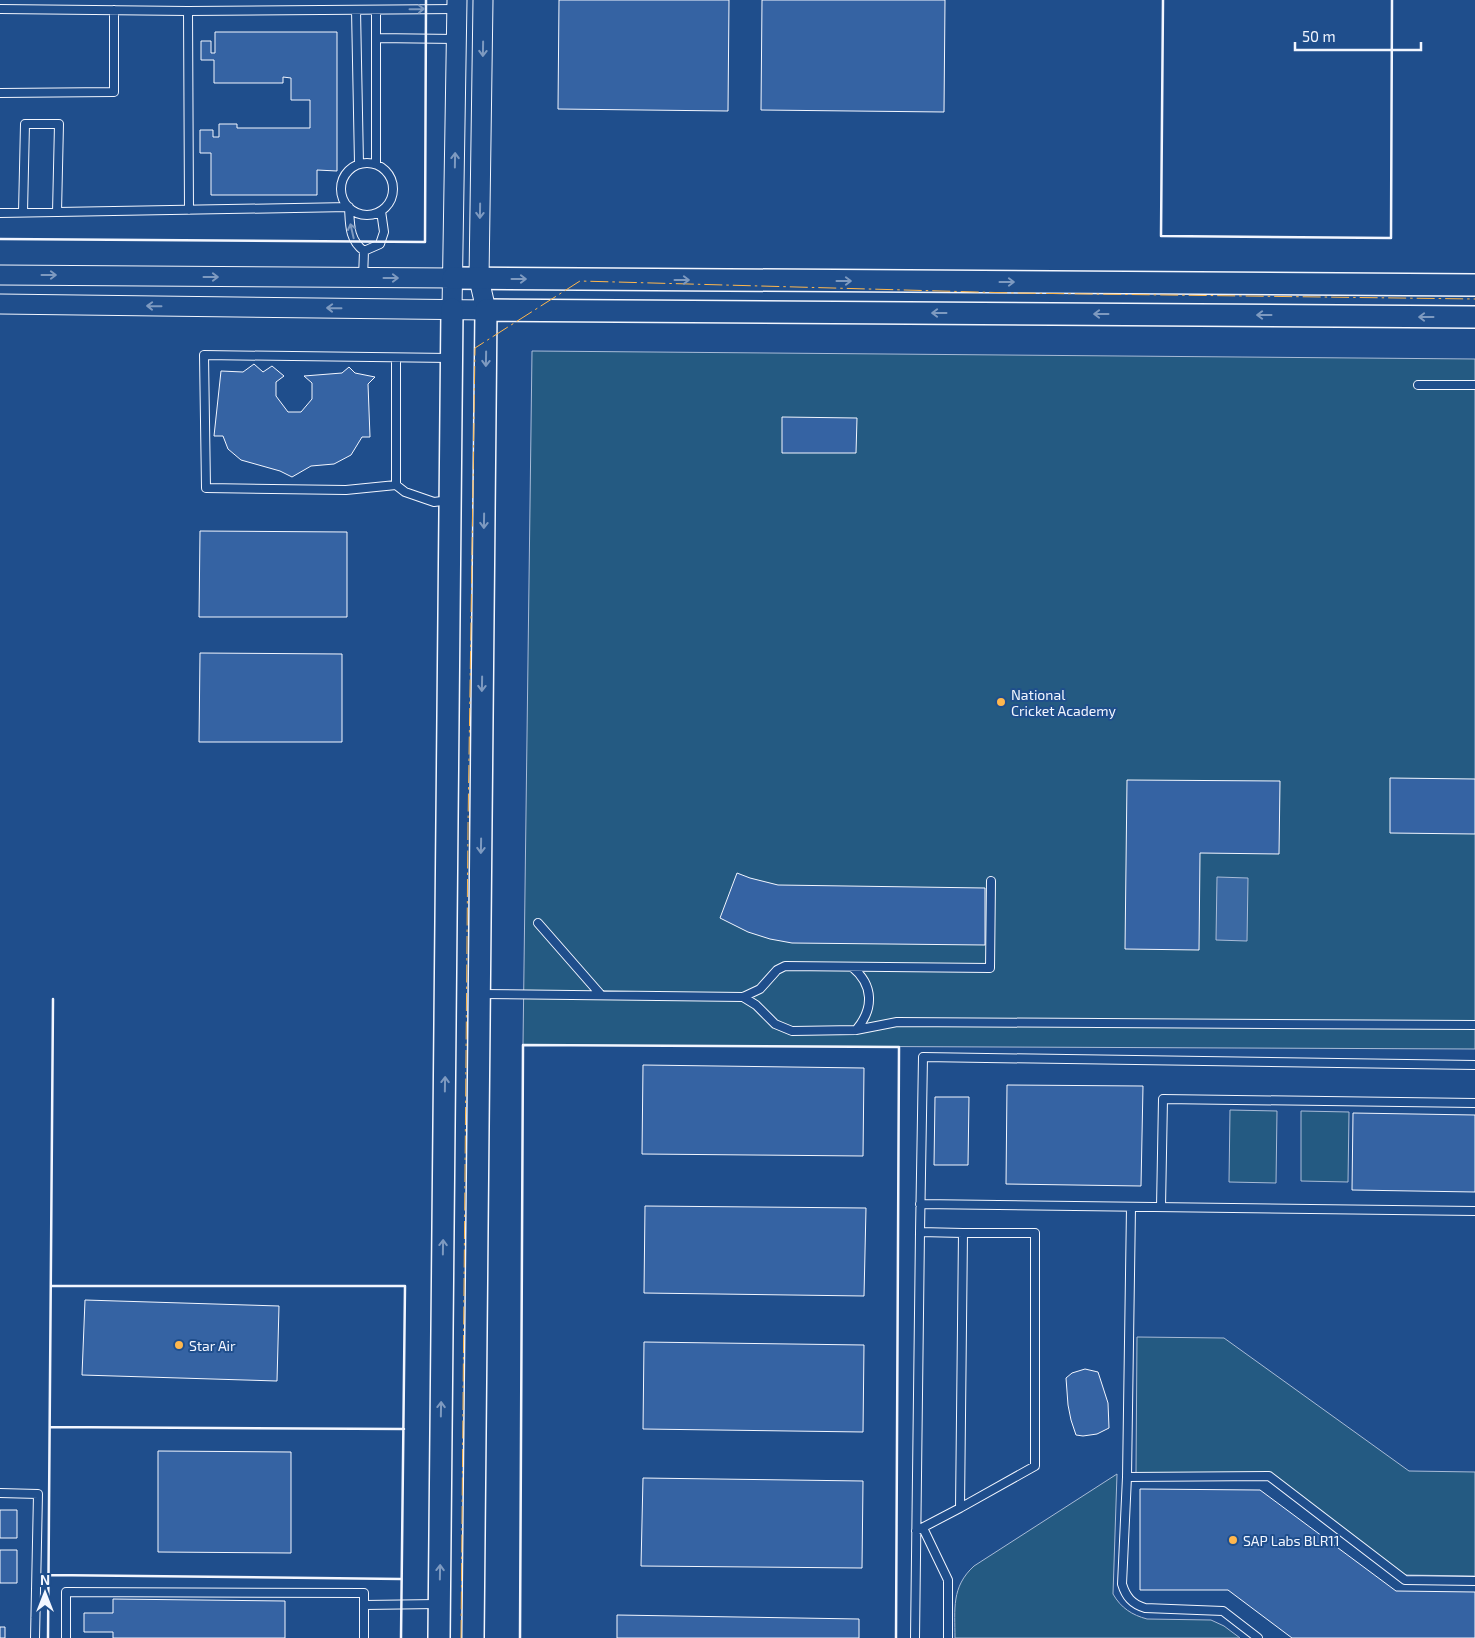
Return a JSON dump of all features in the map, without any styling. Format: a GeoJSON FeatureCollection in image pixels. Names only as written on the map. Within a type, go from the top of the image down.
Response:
{"type":"FeatureCollection","features":[{"type":"Feature","properties":{"kind":"main road"},"geometry":{"type":"LineString","coordinates":[[453,278],[1475,285]]}},
{"type":"Feature","properties":{"kind":"main road"},"geometry":{"type":"LineString","coordinates":[[439,1638],[452,309]]}},
{"type":"Feature","properties":{"kind":"main road"},"geometry":{"type":"LineString","coordinates":[[474,1638],[486,310],[1475,317]]}},
{"type":"Feature","properties":{"kind":"street"},"geometry":{"type":"LineString","coordinates":[[0,304],[486,310],[479,279],[483,0]]}},
{"type":"Feature","properties":{"kind":"street"},"geometry":{"type":"LineString","coordinates":[[452,309],[457,4]]}},
{"type":"Feature","properties":{"kind":"street"},"geometry":{"type":"LineString","coordinates":[[0,275],[453,278]]}},
{"type":"Feature","properties":{"kind":"lane"},"geometry":{"type":"LineString","coordinates":[[0,9],[376,10],[457,4]]}},
{"type":"Feature","properties":{"kind":"lane"},"geometry":{"type":"LineString","coordinates":[[0,93],[114,92],[114,10]]}},
{"type":"Feature","properties":{"kind":"lane"},"geometry":{"type":"LineString","coordinates":[[356,10],[359,164]]}},
{"type":"Feature","properties":{"kind":"lane"},"geometry":{"type":"LineString","coordinates":[[376,10],[376,164]]}},
{"type":"Feature","properties":{"kind":"lane"},"geometry":{"type":"LineString","coordinates":[[188,11],[189,210]]}},
{"type":"Feature","properties":{"kind":"lane"},"geometry":{"type":"LineString","coordinates":[[376,38],[456,39]]}},
{"type":"Feature","properties":{"kind":"lane"},"geometry":{"type":"LineString","coordinates":[[23,212],[25,124],[58,124],[57,212]]}},
{"type":"Feature","properties":{"kind":"lane"},"geometry":{"type":"LineString","coordinates":[[367,162],[376,164],[383,168],[393,181],[392,198],[381,211],[373,214],[357,212],[349,207],[344,200],[342,183],[345,175],[351,168],[359,164],[367,162]]}},
{"type":"Feature","properties":{"kind":"lane"},"geometry":{"type":"LineString","coordinates":[[0,213],[349,207]]}},
{"type":"Feature","properties":{"kind":"lane"},"geometry":{"type":"LineString","coordinates":[[349,207],[350,230],[356,245],[364,252]]}},
{"type":"Feature","properties":{"kind":"lane"},"geometry":{"type":"LineString","coordinates":[[364,252],[380,244],[384,232],[381,211]]}},
{"type":"Feature","properties":{"kind":"lane"},"geometry":{"type":"LineString","coordinates":[[363,278],[364,252]]}},
{"type":"Feature","properties":{"kind":"lane"},"geometry":{"type":"LineString","coordinates":[[450,500],[434,502],[405,492],[396,485],[346,490],[206,488],[204,355],[452,358]]}},
{"type":"Feature","properties":{"kind":"lane"},"geometry":{"type":"LineString","coordinates":[[396,358],[396,485]]}},
{"type":"Feature","properties":{"kind":"lane"},"geometry":{"type":"LineString","coordinates":[[1418,385],[1475,385]]}},
{"type":"Feature","properties":{"kind":"lane"},"geometry":{"type":"LineString","coordinates":[[480,994],[743,997],[760,989],[777,970],[785,966],[990,968],[990,881]]}},
{"type":"Feature","properties":{"kind":"lane"},"geometry":{"type":"LineString","coordinates":[[538,924],[601,995]]}},
{"type":"Feature","properties":{"kind":"lane"},"geometry":{"type":"LineString","coordinates":[[852,966],[863,979],[869,994],[867,1014],[856,1030]]}},
{"type":"Feature","properties":{"kind":"lane"},"geometry":{"type":"LineString","coordinates":[[743,997],[756,1005],[769,1019],[783,1028],[792,1031],[856,1030],[897,1022],[1475,1025]]}},
{"type":"Feature","properties":{"kind":"lane"},"geometry":{"type":"LineString","coordinates":[[915,1638],[919,1530],[920,1204],[923,1057],[1475,1065]]}},
{"type":"Feature","properties":{"kind":"lane"},"geometry":{"type":"LineString","coordinates":[[1161,1207],[1163,1098],[1475,1103]]}},
{"type":"Feature","properties":{"kind":"lane"},"geometry":{"type":"LineString","coordinates":[[920,1204],[1475,1211]]}},
{"type":"Feature","properties":{"kind":"lane"},"geometry":{"type":"LineString","coordinates":[[1131,1206],[1127,1477],[1122,1584],[1127,1597],[1138,1606],[1145,1608],[1224,1611],[1258,1638]]}},
{"type":"Feature","properties":{"kind":"lane"},"geometry":{"type":"LineString","coordinates":[[919,1530],[1035,1466],[1035,1233],[920,1232]]}},
{"type":"Feature","properties":{"kind":"lane"},"geometry":{"type":"LineString","coordinates":[[960,1508],[963,1233]]}},
{"type":"Feature","properties":{"kind":"lane"},"geometry":{"type":"LineString","coordinates":[[1127,1477],[1269,1476],[1405,1580],[1475,1581]]}},
{"type":"Feature","properties":{"kind":"lane"},"geometry":{"type":"LineString","coordinates":[[0,1493],[38,1494],[35,1638]]}},
{"type":"Feature","properties":{"kind":"lane"},"geometry":{"type":"LineString","coordinates":[[919,1530],[948,1580],[948,1638]]}},
{"type":"Feature","properties":{"kind":"lane"},"geometry":{"type":"LineString","coordinates":[[66,1638],[66,1592],[364,1593],[364,1638]]}},
{"type":"Feature","properties":{"kind":"lane"},"geometry":{"type":"LineString","coordinates":[[364,1605],[439,1604]]}},
{"type":"Feature","properties":{"kind":"shaded area","name":"National Cricket Academy"},"geometry":{"type":"Polygon","coordinates":[[[532,351],[1475,359],[1475,1049],[523,1045],[532,351]]]}},
{"type":"Feature","properties":{"kind":"shaded area"},"geometry":{"type":"Polygon","coordinates":[[[1217,877],[1248,878],[1247,941],[1216,940],[1217,877]]]}},
{"type":"Feature","properties":{"kind":"shaded area"},"geometry":{"type":"Polygon","coordinates":[[[1230,1110],[1277,1111],[1276,1183],[1229,1182],[1230,1110]]]}},
{"type":"Feature","properties":{"kind":"shaded area"},"geometry":{"type":"Polygon","coordinates":[[[1301,1111],[1349,1112],[1348,1182],[1301,1181],[1301,1111]]]}},
{"type":"Feature","properties":{"kind":"shaded area"},"geometry":{"type":"Polygon","coordinates":[[[1137,1337],[1224,1338],[1409,1471],[1475,1472],[1475,1576],[1405,1575],[1271,1474],[1136,1473],[1137,1337]]]}},
{"type":"Feature","properties":{"kind":"shaded area"},"geometry":{"type":"Polygon","coordinates":[[[1117,1474],[1113,1594],[1116,1599],[1127,1610],[1147,1619],[1211,1620],[1224,1626],[1240,1638],[955,1638],[955,1608],[958,1590],[961,1582],[974,1566],[1117,1474]]]}},
{"type":"Feature","properties":{"kind":"building"},"geometry":{"type":"Polygon","coordinates":[[[559,0],[729,0],[728,111],[558,109],[559,0]]]}},
{"type":"Feature","properties":{"kind":"building"},"geometry":{"type":"Polygon","coordinates":[[[762,0],[945,0],[944,112],[761,110],[762,0]]]}},
{"type":"Feature","properties":{"kind":"building"},"geometry":{"type":"Polygon","coordinates":[[[215,32],[337,32],[337,171],[317,170],[317,195],[211,195],[211,153],[200,153],[200,130],[213,130],[213,137],[219,137],[219,124],[237,124],[237,128],[310,128],[310,100],[291,100],[291,78],[283,77],[283,83],[214,83],[214,60],[201,60],[201,41],[211,41],[211,53],[215,53],[215,32]]]}},
{"type":"Feature","properties":{"kind":"building"},"geometry":{"type":"Polygon","coordinates":[[[254,364],[263,372],[272,366],[284,376],[276,382],[276,396],[288,412],[301,412],[312,399],[312,383],[304,376],[342,373],[349,367],[355,373],[375,377],[368,384],[370,437],[362,437],[351,455],[334,464],[311,466],[292,477],[280,471],[241,460],[228,449],[223,436],[214,436],[221,371],[243,372],[254,364]]]}},
{"type":"Feature","properties":{"kind":"building"},"geometry":{"type":"Polygon","coordinates":[[[782,417],[857,418],[856,453],[782,453],[782,417]]]}},
{"type":"Feature","properties":{"kind":"building"},"geometry":{"type":"Polygon","coordinates":[[[200,531],[347,532],[347,617],[199,617],[200,531]]]}},
{"type":"Feature","properties":{"kind":"building"},"geometry":{"type":"Polygon","coordinates":[[[200,653],[342,654],[342,742],[199,742],[200,653]]]}},
{"type":"Feature","properties":{"kind":"building"},"geometry":{"type":"Polygon","coordinates":[[[1390,778],[1475,779],[1475,834],[1390,833],[1390,778]]]}},
{"type":"Feature","properties":{"kind":"building"},"geometry":{"type":"Polygon","coordinates":[[[1127,780],[1280,781],[1279,854],[1200,853],[1199,950],[1125,949],[1127,780]]]}},
{"type":"Feature","properties":{"kind":"building"},"geometry":{"type":"Polygon","coordinates":[[[737,873],[778,885],[985,888],[985,945],[792,943],[770,939],[748,932],[720,918],[737,873]]]}},
{"type":"Feature","properties":{"kind":"building"},"geometry":{"type":"Polygon","coordinates":[[[643,1065],[864,1068],[863,1156],[642,1154],[643,1065]]]}},
{"type":"Feature","properties":{"kind":"building"},"geometry":{"type":"Polygon","coordinates":[[[1007,1085],[1143,1086],[1141,1186],[1006,1184],[1007,1085]]]}},
{"type":"Feature","properties":{"kind":"building"},"geometry":{"type":"Polygon","coordinates":[[[935,1097],[969,1097],[968,1165],[934,1165],[935,1097]]]}},
{"type":"Feature","properties":{"kind":"building"},"geometry":{"type":"Polygon","coordinates":[[[1353,1113],[1475,1115],[1475,1192],[1352,1190],[1353,1113]]]}},
{"type":"Feature","properties":{"kind":"building"},"geometry":{"type":"Polygon","coordinates":[[[645,1206],[866,1208],[864,1296],[644,1293],[645,1206]]]}},
{"type":"Feature","properties":{"kind":"building"},"geometry":{"type":"Polygon","coordinates":[[[85,1300],[279,1306],[277,1381],[82,1375],[85,1300]]]}},
{"type":"Feature","properties":{"kind":"building"},"geometry":{"type":"Polygon","coordinates":[[[644,1342],[864,1345],[863,1432],[643,1429],[644,1342]]]}},
{"type":"Feature","properties":{"kind":"building"},"geometry":{"type":"Polygon","coordinates":[[[1085,1369],[1098,1372],[1108,1403],[1109,1428],[1097,1434],[1083,1436],[1076,1435],[1071,1420],[1066,1378],[1072,1373],[1085,1369]]]}},
{"type":"Feature","properties":{"kind":"building"},"geometry":{"type":"Polygon","coordinates":[[[158,1451],[291,1452],[291,1553],[158,1552],[158,1451]]]}},
{"type":"Feature","properties":{"kind":"building"},"geometry":{"type":"Polygon","coordinates":[[[643,1478],[863,1481],[862,1568],[641,1566],[643,1478]]]}},
{"type":"Feature","properties":{"kind":"building","name":"SAP Labs BLR11"},"geometry":{"type":"Polygon","coordinates":[[[1140,1489],[1260,1490],[1396,1591],[1475,1592],[1475,1638],[1292,1638],[1228,1590],[1140,1590],[1140,1489]]]}},
{"type":"Feature","properties":{"kind":"building"},"geometry":{"type":"Polygon","coordinates":[[[0,1510],[17,1510],[17,1538],[0,1538],[0,1510]]]}},
{"type":"Feature","properties":{"kind":"building"},"geometry":{"type":"Polygon","coordinates":[[[0,1550],[17,1550],[17,1583],[0,1583],[0,1550]]]}},
{"type":"Feature","properties":{"kind":"building"},"geometry":{"type":"Polygon","coordinates":[[[113,1599],[285,1601],[285,1638],[113,1638],[113,1632],[84,1632],[84,1613],[113,1613],[113,1599]]]}},
{"type":"Feature","properties":{"kind":"building"},"geometry":{"type":"Polygon","coordinates":[[[617,1615],[859,1619],[859,1638],[617,1638],[617,1615]]]}},
{"type":"Feature","properties":{"kind":"building"},"geometry":{"type":"Polygon","coordinates":[[[0,1627],[5,1627],[5,1638],[0,1638],[0,1627]]]}},
{"type":"Feature","properties":{"kind":"wall"},"geometry":{"type":"LineString","coordinates":[[0,239],[425,242],[426,0]]}},
{"type":"Feature","properties":{"kind":"wall"},"geometry":{"type":"LineString","coordinates":[[1163,0],[1161,236],[1391,238],[1392,0]]}},
{"type":"Feature","properties":{"kind":"wall"},"geometry":{"type":"LineString","coordinates":[[48,1638],[53,999]]}},
{"type":"Feature","properties":{"kind":"wall"},"geometry":{"type":"LineString","coordinates":[[520,1638],[523,1045],[899,1047],[896,1638]]}},
{"type":"Feature","properties":{"kind":"wall"},"geometry":{"type":"LineString","coordinates":[[51,1286],[405,1286],[401,1638]]}},
{"type":"Feature","properties":{"kind":"wall"},"geometry":{"type":"LineString","coordinates":[[50,1427],[404,1429]]}},
{"type":"Feature","properties":{"kind":"wall"},"geometry":{"type":"LineString","coordinates":[[49,1575],[401,1579]]}},
{"type":"Feature","properties":{"kind":"power"},"geometry":{"type":"LineString","coordinates":[[461,1638],[468,826],[475,348],[580,281],[1013,293],[1475,299]]}},
{"type":"Feature","properties":{"kind":"place","name":"National Cricket Academy"},"geometry":{"type":"Point","coordinates":[1001,702]}},
{"type":"Feature","properties":{"kind":"place","name":"Star Air"},"geometry":{"type":"Point","coordinates":[179,1345]}},
{"type":"Feature","properties":{"kind":"place","name":"SAP Labs BLR11"},"geometry":{"type":"Point","coordinates":[1233,1540]}}]}
